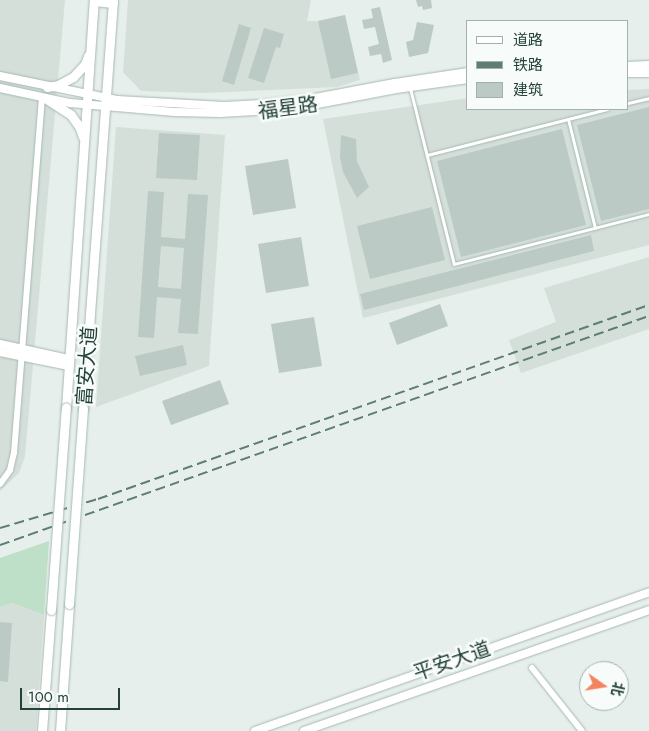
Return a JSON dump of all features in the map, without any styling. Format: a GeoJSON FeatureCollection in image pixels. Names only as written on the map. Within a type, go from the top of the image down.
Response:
{"type":"FeatureCollection","features":[{"type":"Feature","properties":{"kind":"main road"},"geometry":{"type":"LineString","coordinates":[[94,1],[113,1]]}},
{"type":"Feature","properties":{"kind":"main road","name":"富安大道"},"geometry":{"type":"LineString","coordinates":[[42,731],[94,1]]}},
{"type":"Feature","properties":{"kind":"main road","name":"富安大道"},"geometry":{"type":"LineString","coordinates":[[60,731],[113,1]]}},
{"type":"Feature","properties":{"kind":"main road"},"geometry":{"type":"LineString","coordinates":[[47,87],[58,85],[73,77],[85,64],[91,46]]}},
{"type":"Feature","properties":{"kind":"main road"},"geometry":{"type":"LineString","coordinates":[[43,97],[64,108],[77,122],[84,145]]}},
{"type":"Feature","properties":{"kind":"main road"},"geometry":{"type":"LineString","coordinates":[[82,178],[100,179]]}},
{"type":"Feature","properties":{"kind":"street"},"geometry":{"type":"LineString","coordinates":[[629,66],[649,65]]}},
{"type":"Feature","properties":{"kind":"street","name":"福星路"},"geometry":{"type":"LineString","coordinates":[[106,103],[197,113],[258,112],[301,107],[467,72]]}},
{"type":"Feature","properties":{"kind":"street"},"geometry":{"type":"LineString","coordinates":[[629,73],[649,73]]}},
{"type":"Feature","properties":{"kind":"street"},"geometry":{"type":"LineString","coordinates":[[0,76],[88,95],[106,103]]}},
{"type":"Feature","properties":{"kind":"street","name":"福星路"},"geometry":{"type":"LineString","coordinates":[[409,83],[467,79]]}},
{"type":"Feature","properties":{"kind":"street"},"geometry":{"type":"LineString","coordinates":[[0,88],[87,105],[106,103]]}},
{"type":"Feature","properties":{"kind":"street"},"geometry":{"type":"LineString","coordinates":[[0,484],[6,478],[13,462],[43,97]]}},
{"type":"Feature","properties":{"kind":"street"},"geometry":{"type":"LineString","coordinates":[[0,344],[23,353],[69,363]]}},
{"type":"Feature","properties":{"kind":"street"},"geometry":{"type":"LineString","coordinates":[[0,352],[23,353]]}},
{"type":"Feature","properties":{"kind":"street","name":"平安大道"},"geometry":{"type":"LineString","coordinates":[[255,731],[649,592]]}},
{"type":"Feature","properties":{"kind":"street","name":"平安大道"},"geometry":{"type":"LineString","coordinates":[[304,731],[649,610]]}},
{"type":"Feature","properties":{"kind":"street"},"geometry":{"type":"LineString","coordinates":[[532,668],[582,731]]}},
{"type":"Feature","properties":{"kind":"lane"},"geometry":{"type":"LineString","coordinates":[[409,83],[454,264],[649,214]]}},
{"type":"Feature","properties":{"kind":"lane"},"geometry":{"type":"LineString","coordinates":[[629,103],[649,98]]}},
{"type":"Feature","properties":{"kind":"lane"},"geometry":{"type":"LineString","coordinates":[[427,155],[603,110]]}},
{"type":"Feature","properties":{"kind":"lane"},"geometry":{"type":"LineString","coordinates":[[568,119],[595,228]]}},
{"type":"Feature","properties":{"kind":"shaded area"},"geometry":{"type":"Polygon","coordinates":[[[0,0],[65,0],[25,456],[19,473],[0,491],[0,0]]]}},
{"type":"Feature","properties":{"kind":"shaded area"},"geometry":{"type":"Polygon","coordinates":[[[128,0],[311,0],[307,21],[318,21],[345,15],[360,80],[337,87],[203,93],[141,91],[123,72],[128,0]]]}},
{"type":"Feature","properties":{"kind":"shaded area"},"geometry":{"type":"Polygon","coordinates":[[[649,89],[649,245],[363,318],[323,119],[467,98],[467,110],[629,110],[629,90],[649,89]]]}},
{"type":"Feature","properties":{"kind":"shaded area"},"geometry":{"type":"Polygon","coordinates":[[[116,127],[225,135],[209,366],[96,407],[116,127]]]}},
{"type":"Feature","properties":{"kind":"shaded area"},"geometry":{"type":"Polygon","coordinates":[[[649,257],[649,329],[521,373],[509,340],[556,322],[544,288],[649,257]]]}},
{"type":"Feature","properties":{"kind":"shaded area"},"geometry":{"type":"Polygon","coordinates":[[[11,603],[44,615],[36,731],[0,731],[0,607],[11,603]]]}},
{"type":"Feature","properties":{"kind":"green space"},"geometry":{"type":"Polygon","coordinates":[[[49,541],[44,615],[12,603],[0,607],[0,558],[49,541]]]}},
{"type":"Feature","properties":{"kind":"building"},"geometry":{"type":"Polygon","coordinates":[[[416,0],[431,0],[432,8],[423,10],[422,6],[418,7],[416,0]]]}},
{"type":"Feature","properties":{"kind":"building"},"geometry":{"type":"Polygon","coordinates":[[[380,7],[392,60],[383,63],[381,54],[370,56],[368,47],[379,44],[375,27],[364,29],[362,20],[373,18],[371,9],[380,7]]]}},
{"type":"Feature","properties":{"kind":"building"},"geometry":{"type":"Polygon","coordinates":[[[345,15],[358,73],[331,79],[318,21],[345,15]]]}},
{"type":"Feature","properties":{"kind":"building"},"geometry":{"type":"Polygon","coordinates":[[[417,22],[434,25],[428,53],[409,57],[406,42],[413,40],[417,22]]]}},
{"type":"Feature","properties":{"kind":"building"},"geometry":{"type":"Polygon","coordinates":[[[239,24],[251,28],[234,85],[222,81],[239,24]]]}},
{"type":"Feature","properties":{"kind":"building"},"geometry":{"type":"Polygon","coordinates":[[[264,28],[284,34],[280,48],[276,47],[264,83],[248,78],[264,28]]]}},
{"type":"Feature","properties":{"kind":"building"},"geometry":{"type":"Polygon","coordinates":[[[649,107],[649,209],[601,221],[577,125],[649,107]]]}},
{"type":"Feature","properties":{"kind":"building"},"geometry":{"type":"Polygon","coordinates":[[[562,129],[586,225],[461,257],[437,161],[562,129]]]}},
{"type":"Feature","properties":{"kind":"building"},"geometry":{"type":"Polygon","coordinates":[[[159,133],[200,135],[197,180],[156,178],[159,133]]]}},
{"type":"Feature","properties":{"kind":"building"},"geometry":{"type":"Polygon","coordinates":[[[341,135],[356,139],[357,161],[369,187],[357,198],[343,172],[340,157],[341,135]]]}},
{"type":"Feature","properties":{"kind":"building"},"geometry":{"type":"Polygon","coordinates":[[[288,159],[296,208],[253,215],[245,166],[288,159]]]}},
{"type":"Feature","properties":{"kind":"building"},"geometry":{"type":"Polygon","coordinates":[[[148,191],[164,192],[161,237],[185,239],[188,194],[208,195],[198,334],[178,333],[181,299],[157,297],[154,338],[138,337],[148,191]],[[161,246],[158,287],[181,289],[184,248],[161,246]]]}},
{"type":"Feature","properties":{"kind":"building"},"geometry":{"type":"Polygon","coordinates":[[[432,207],[445,260],[370,279],[357,226],[432,207]]]}},
{"type":"Feature","properties":{"kind":"building"},"geometry":{"type":"Polygon","coordinates":[[[591,235],[594,251],[364,310],[360,294],[591,235]]]}},
{"type":"Feature","properties":{"kind":"building"},"geometry":{"type":"Polygon","coordinates":[[[301,237],[309,286],[266,293],[258,244],[301,237]]]}},
{"type":"Feature","properties":{"kind":"building"},"geometry":{"type":"Polygon","coordinates":[[[440,304],[448,326],[397,345],[389,323],[440,304]]]}},
{"type":"Feature","properties":{"kind":"building"},"geometry":{"type":"Polygon","coordinates":[[[314,317],[322,366],[279,373],[271,324],[314,317]]]}},
{"type":"Feature","properties":{"kind":"building"},"geometry":{"type":"Polygon","coordinates":[[[183,345],[187,365],[140,376],[135,356],[183,345]]]}},
{"type":"Feature","properties":{"kind":"building"},"geometry":{"type":"Polygon","coordinates":[[[220,380],[229,404],[171,425],[162,401],[220,380]]]}},
{"type":"Feature","properties":{"kind":"building"},"geometry":{"type":"Polygon","coordinates":[[[0,622],[12,623],[8,682],[0,681],[0,622]]]}},
{"type":"Feature","properties":{"kind":"railway"},"geometry":{"type":"LineString","coordinates":[[0,528],[98,499],[649,305]]}},
{"type":"Feature","properties":{"kind":"railway"},"geometry":{"type":"LineString","coordinates":[[0,545],[649,316]]}}]}
